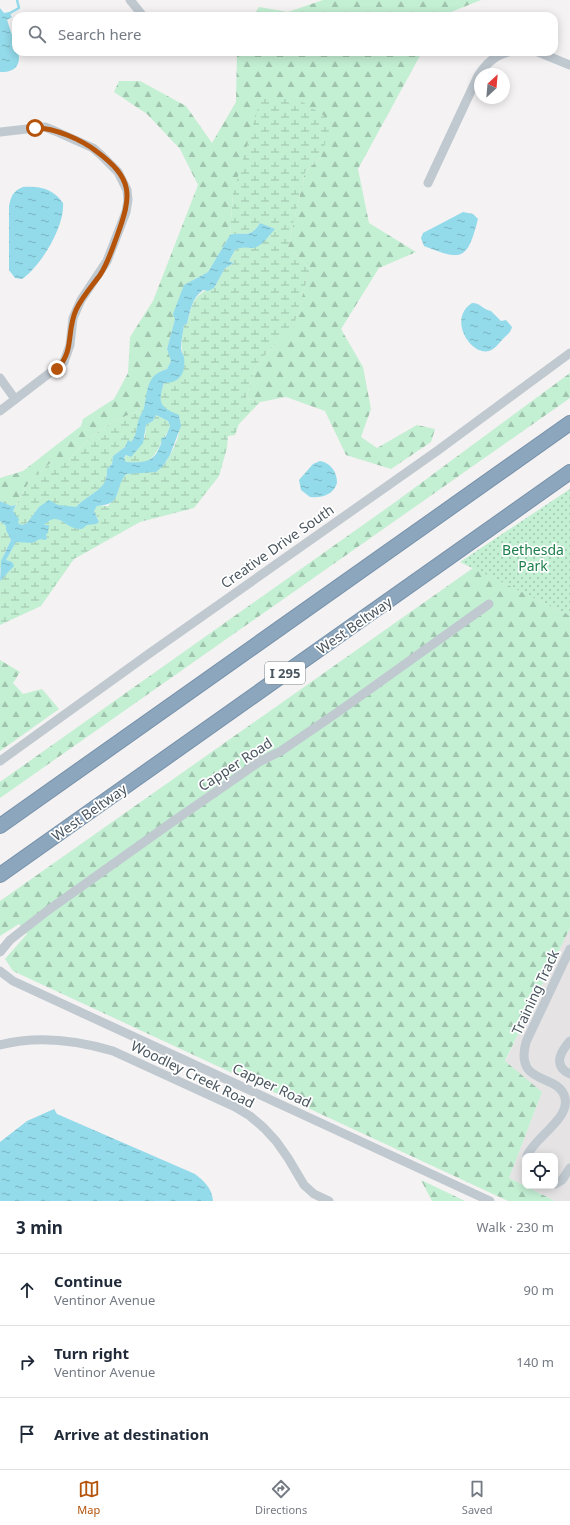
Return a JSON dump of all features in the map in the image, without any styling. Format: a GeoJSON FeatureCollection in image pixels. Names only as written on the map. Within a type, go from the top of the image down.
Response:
{"type":"FeatureCollection","features":[{"type":"Feature","properties":{"kind":"highway","name":"I 295"},"geometry":{"type":"LineString","coordinates":[[0,826],[570,423]]}},
{"type":"Feature","properties":{"kind":"highway","name":"West Beltway"},"geometry":{"type":"LineString","coordinates":[[0,875],[570,472]]}},
{"type":"Feature","properties":{"kind":"street"},"geometry":{"type":"LineString","coordinates":[[130,0],[140,12]]}},
{"type":"Feature","properties":{"kind":"street"},"geometry":{"type":"LineString","coordinates":[[428,183],[478,76],[484,67],[493,59],[499,56]]}},
{"type":"Feature","properties":{"kind":"street"},"geometry":{"type":"LineString","coordinates":[[548,56],[570,65]]}},
{"type":"Feature","properties":{"kind":"street"},"geometry":{"type":"LineString","coordinates":[[0,132],[45,127],[93,148],[118,172],[125,185],[128,200],[126,212],[107,261],[76,309],[70,327],[69,350],[64,362],[57,369],[0,411]]}},
{"type":"Feature","properties":{"kind":"street","name":"Creative Drive South"},"geometry":{"type":"LineString","coordinates":[[0,761],[150,653],[437,451],[570,353]]}},
{"type":"Feature","properties":{"kind":"street"},"geometry":{"type":"LineString","coordinates":[[0,378],[15,399]]}},
{"type":"Feature","properties":{"kind":"street","name":"Capper Road"},"geometry":{"type":"LineString","coordinates":[[0,952],[10,940],[47,911],[259,762],[281,751],[332,716],[489,604]]}},
{"type":"Feature","properties":{"kind":"street","name":"Training Track"},"geometry":{"type":"LineString","coordinates":[[529,1153],[561,1115],[565,1107],[566,1100],[563,1092],[558,1086],[535,1076],[525,1061],[524,1051],[526,1042],[570,949]]}},
{"type":"Feature","properties":{"kind":"street","name":"Capper Road"},"geometry":{"type":"LineString","coordinates":[[0,971],[13,981],[490,1201]]}},
{"type":"Feature","properties":{"kind":"street","name":"Woodley Creek Road"},"geometry":{"type":"LineString","coordinates":[[4,1044],[53,1039],[94,1045],[113,1051],[235,1107],[250,1116],[272,1137],[288,1158],[304,1185],[314,1194],[329,1201]]}},
{"type":"Feature","properties":{"kind":"street"},"geometry":{"type":"LineString","coordinates":[[570,1041],[561,1052],[559,1060],[563,1068],[570,1074]]}},
{"type":"Feature","properties":{"kind":"street"},"geometry":{"type":"LineString","coordinates":[[558,1182],[562,1180],[570,1168]]}},
{"type":"Feature","properties":{"kind":"shaded area"},"geometry":{"type":"Polygon","coordinates":[[[570,928],[570,1201],[555,1201],[531,1189],[558,1189],[558,1153],[522,1153],[522,1184],[509,1178],[542,1092],[505,1062],[570,928]]]}},
{"type":"Feature","properties":{"kind":"green space"},"geometry":{"type":"Polygon","coordinates":[[[323,0],[481,0],[451,12],[288,12],[323,0]]]}},
{"type":"Feature","properties":{"kind":"green space"},"geometry":{"type":"Polygon","coordinates":[[[259,7],[288,12],[256,12],[259,7]]]}},
{"type":"Feature","properties":{"kind":"green space"},"geometry":{"type":"Polygon","coordinates":[[[237,56],[420,56],[358,169],[369,223],[416,252],[379,268],[341,329],[363,367],[371,409],[361,437],[377,448],[417,425],[435,429],[431,442],[391,469],[346,455],[325,411],[286,397],[260,402],[246,398],[256,365],[277,342],[292,331],[310,269],[288,247],[305,172],[321,157],[233,193],[230,235],[208,272],[184,285],[167,349],[171,361],[167,369],[161,371],[152,379],[144,410],[123,417],[102,429],[83,444],[69,461],[53,461],[30,480],[16,505],[11,506],[0,501],[0,478],[23,471],[81,426],[83,419],[114,399],[128,373],[130,337],[153,301],[198,185],[180,149],[147,114],[114,92],[119,81],[140,81],[186,106],[212,143],[236,102],[237,56]]]}},
{"type":"Feature","properties":{"kind":"green space"},"geometry":{"type":"Polygon","coordinates":[[[261,98],[298,99],[332,121],[321,157],[305,172],[288,247],[310,269],[292,332],[277,342],[256,365],[246,398],[260,402],[239,424],[235,435],[228,436],[227,448],[219,476],[194,508],[140,522],[74,559],[41,606],[0,625],[0,581],[13,566],[6,560],[16,542],[47,538],[45,534],[49,525],[43,525],[50,519],[56,518],[67,524],[77,526],[99,521],[94,511],[97,506],[108,506],[117,495],[120,481],[126,474],[163,466],[174,448],[180,429],[179,415],[164,408],[160,400],[163,387],[171,373],[184,357],[182,345],[184,325],[187,324],[194,301],[202,293],[214,288],[225,268],[234,263],[229,261],[235,250],[274,229],[260,223],[253,231],[249,233],[230,235],[233,193],[261,98]]]}},
{"type":"Feature","properties":{"kind":"green space"},"geometry":{"type":"Polygon","coordinates":[[[570,373],[570,398],[0,798],[0,782],[394,503],[570,373]]]}},
{"type":"Feature","properties":{"kind":"green space"},"geometry":{"type":"Polygon","coordinates":[[[144,410],[131,443],[128,441],[125,447],[113,456],[112,464],[107,469],[105,483],[97,491],[76,507],[39,507],[27,523],[22,525],[18,523],[13,511],[30,480],[53,461],[69,461],[83,444],[102,429],[123,417],[144,410]]]}},
{"type":"Feature","properties":{"kind":"green space"},"geometry":{"type":"Polygon","coordinates":[[[156,415],[168,421],[170,426],[155,454],[152,458],[144,462],[126,462],[124,458],[145,437],[146,425],[153,421],[156,415]]]}},
{"type":"Feature","properties":{"kind":"green space","name":"Bethesda Park"},"geometry":{"type":"Polygon","coordinates":[[[570,489],[570,616],[460,562],[570,489]]]}},
{"type":"Feature","properties":{"kind":"green space"},"geometry":{"type":"Polygon","coordinates":[[[0,521],[6,526],[6,530],[11,540],[4,554],[0,571],[0,521]]]}},
{"type":"Feature","properties":{"kind":"green space"},"geometry":{"type":"Polygon","coordinates":[[[473,568],[570,616],[570,928],[505,1061],[542,1092],[509,1178],[522,1184],[522,1189],[531,1189],[555,1201],[508,1201],[13,971],[5,959],[27,934],[19,924],[0,936],[0,901],[473,568]]]}},
{"type":"Feature","properties":{"kind":"green space"},"geometry":{"type":"Polygon","coordinates":[[[0,660],[20,672],[13,683],[23,694],[42,689],[59,709],[0,751],[0,660]]]}},
{"type":"Feature","properties":{"kind":"green space"},"geometry":{"type":"Polygon","coordinates":[[[421,1180],[465,1201],[432,1201],[421,1180]]]}},
{"type":"Feature","properties":{"kind":"water"},"geometry":{"type":"Polygon","coordinates":[[[0,8],[4,13],[9,12],[12,17],[7,20],[12,35],[12,56],[19,56],[19,61],[12,70],[0,72],[0,8]]]}},
{"type":"Feature","properties":{"kind":"water"},"geometry":{"type":"Polygon","coordinates":[[[23,187],[35,187],[50,191],[63,203],[63,212],[56,234],[44,255],[37,265],[22,279],[15,278],[9,270],[9,206],[13,194],[23,187]]]}},
{"type":"Feature","properties":{"kind":"water"},"geometry":{"type":"Polygon","coordinates":[[[463,212],[473,214],[478,219],[474,233],[466,250],[461,254],[455,255],[447,254],[424,246],[421,238],[423,233],[463,212]]]}},
{"type":"Feature","properties":{"kind":"water"},"geometry":{"type":"Polygon","coordinates":[[[260,223],[275,229],[264,242],[258,246],[254,248],[239,248],[235,250],[229,261],[234,263],[225,268],[214,288],[208,291],[203,290],[199,293],[192,305],[187,324],[184,325],[181,348],[184,357],[183,372],[178,379],[170,383],[164,383],[161,395],[162,404],[164,407],[179,415],[181,426],[170,455],[163,466],[156,472],[126,474],[122,480],[115,499],[105,505],[97,506],[94,511],[99,522],[96,524],[87,525],[82,529],[71,527],[58,519],[54,519],[44,525],[49,525],[48,533],[46,534],[47,539],[40,539],[32,543],[16,542],[6,560],[12,562],[14,566],[0,581],[1,561],[11,540],[6,530],[6,526],[0,521],[0,501],[11,506],[16,505],[13,511],[19,519],[18,523],[22,525],[27,523],[39,507],[49,500],[58,505],[76,507],[101,487],[107,476],[107,469],[112,464],[113,456],[125,447],[128,440],[131,442],[134,437],[139,418],[144,408],[149,384],[155,375],[167,369],[171,361],[167,349],[175,319],[173,314],[184,285],[208,272],[230,235],[246,234],[256,228],[260,223]],[[156,415],[153,421],[146,425],[143,443],[131,457],[126,455],[124,458],[126,462],[141,462],[154,457],[161,444],[161,439],[166,436],[170,426],[168,421],[156,415]]]}},
{"type":"Feature","properties":{"kind":"water"},"geometry":{"type":"Polygon","coordinates":[[[472,303],[478,304],[491,311],[501,321],[506,320],[512,327],[508,334],[489,351],[482,351],[475,348],[464,335],[462,318],[465,310],[472,303]]]}},
{"type":"Feature","properties":{"kind":"water"},"geometry":{"type":"Polygon","coordinates":[[[320,461],[324,462],[333,469],[336,475],[337,483],[330,493],[319,497],[310,497],[301,490],[299,480],[313,464],[320,461]]]}},
{"type":"Feature","properties":{"kind":"water"},"geometry":{"type":"Polygon","coordinates":[[[54,1109],[57,1114],[195,1174],[204,1182],[211,1192],[213,1201],[0,1201],[0,1142],[27,1121],[54,1109]]]}},
{"type":"Feature","properties":{"kind":"waterway"},"geometry":{"type":"LineString","coordinates":[[10,13],[19,8],[17,0]]}},
{"type":"Feature","properties":{"kind":"route"},"geometry":{"type":"LineString","coordinates":[[35,128],[45,127],[55,130],[93,148],[118,172],[124,181],[128,200],[126,212],[107,261],[76,309],[70,327],[70,345],[68,355],[57,369]]}}]}
